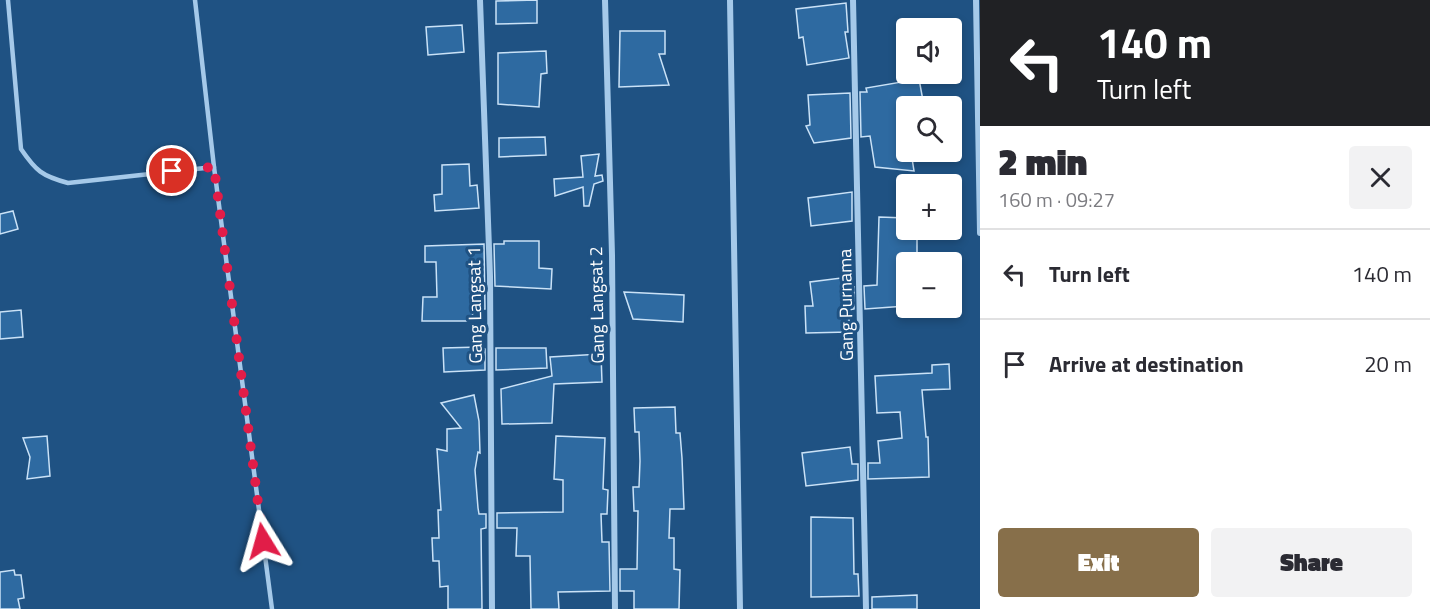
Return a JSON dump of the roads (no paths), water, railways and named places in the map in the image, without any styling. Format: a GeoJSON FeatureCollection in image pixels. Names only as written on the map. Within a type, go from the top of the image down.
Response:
{"type":"FeatureCollection","features":[{"type":"Feature","properties":{"kind":"street","name":"Gang Langsat 1"},"geometry":{"type":"LineString","coordinates":[[480,0],[490,276],[492,609]]}},
{"type":"Feature","properties":{"kind":"street","name":"Gang Langsat 2"},"geometry":{"type":"LineString","coordinates":[[605,0],[612,255],[615,609]]}},
{"type":"Feature","properties":{"kind":"street"},"geometry":{"type":"LineString","coordinates":[[730,0],[740,609]]}},
{"type":"Feature","properties":{"kind":"street","name":"Gang Purnama"},"geometry":{"type":"LineString","coordinates":[[853,0],[866,609]]}},
{"type":"Feature","properties":{"kind":"street"},"geometry":{"type":"LineString","coordinates":[[976,0],[980,233]]}},
{"type":"Feature","properties":{"kind":"lane"},"geometry":{"type":"LineString","coordinates":[[8,0],[21,149],[33,166],[45,177],[68,183],[214,167]]}},
{"type":"Feature","properties":{"kind":"lane"},"geometry":{"type":"LineString","coordinates":[[195,0],[214,167],[272,609]]}}]}
